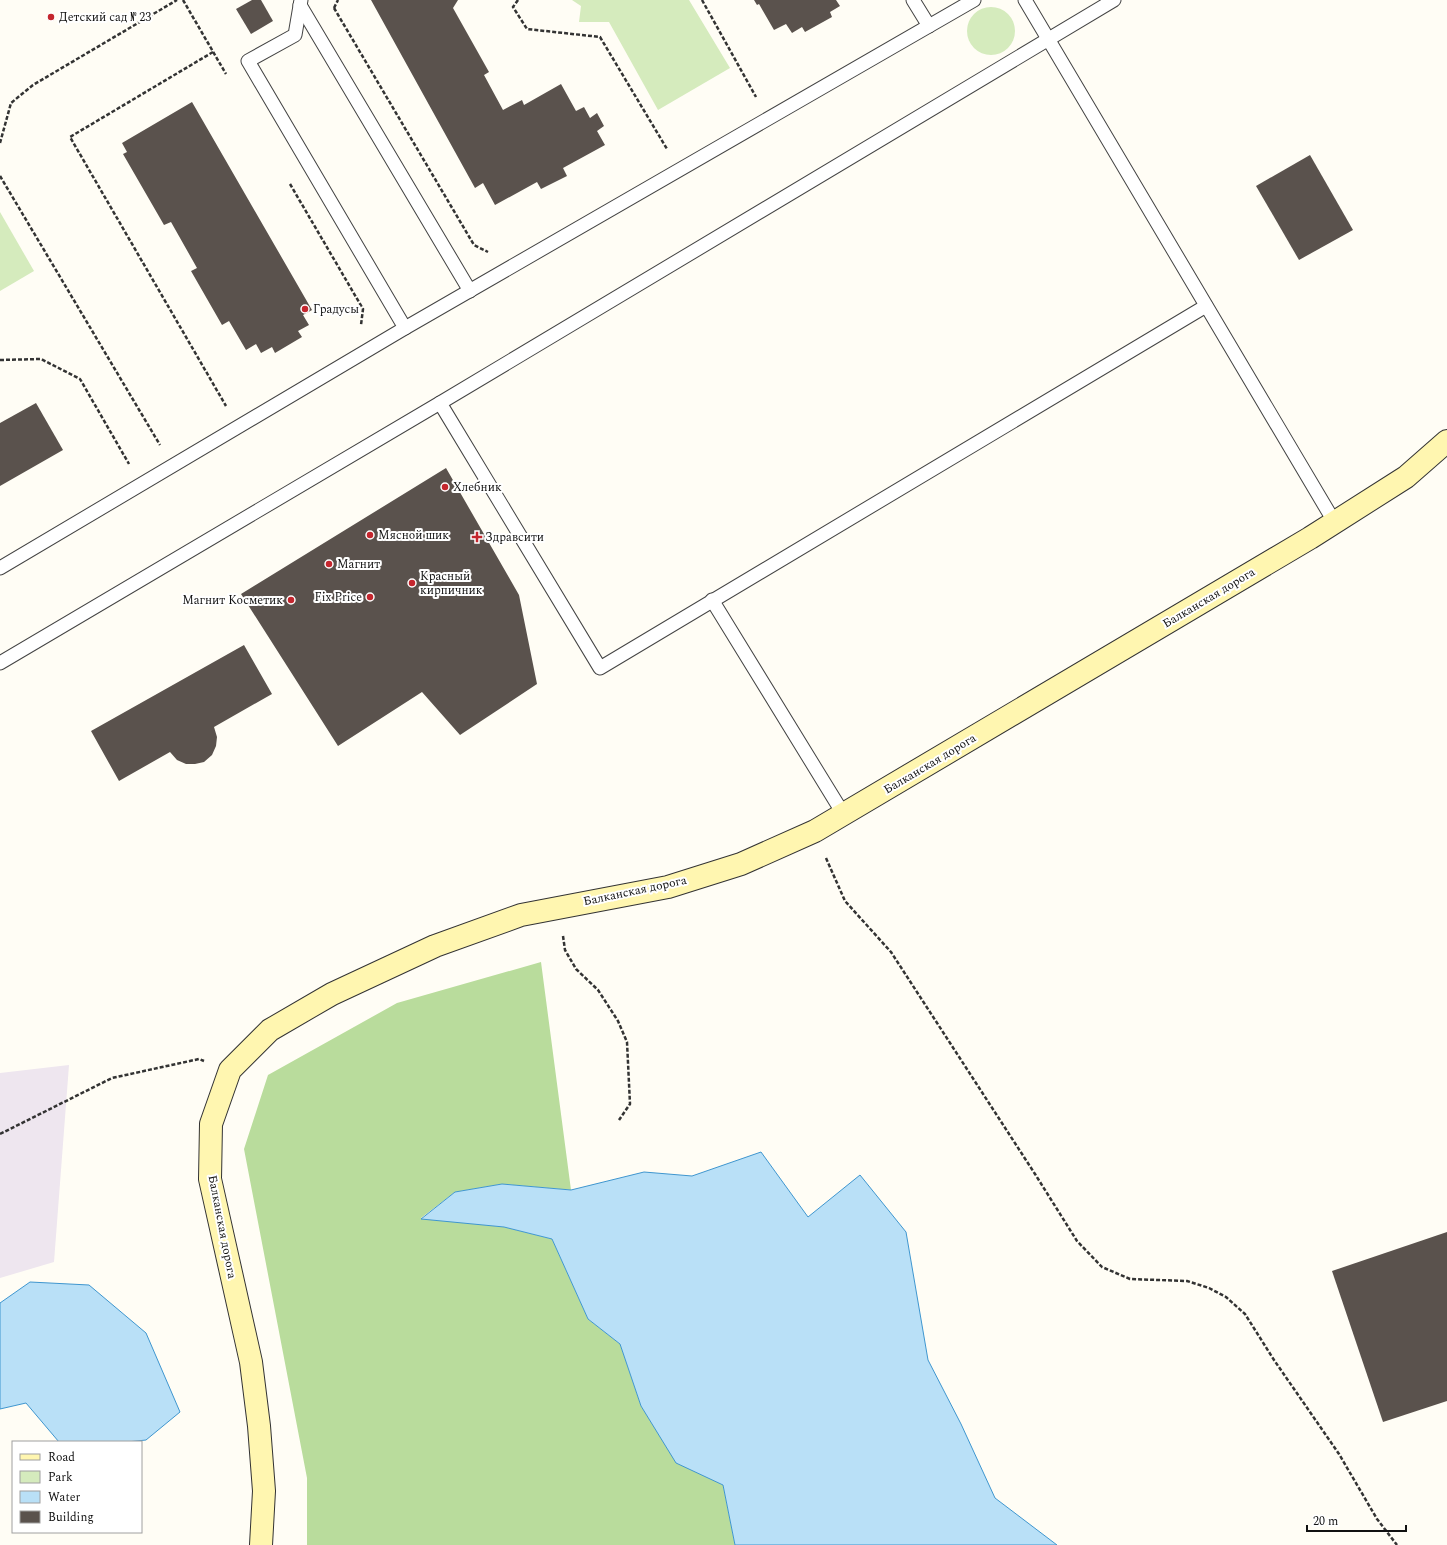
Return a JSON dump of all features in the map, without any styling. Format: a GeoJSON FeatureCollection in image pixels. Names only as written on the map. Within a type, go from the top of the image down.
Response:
{"type":"FeatureCollection","features":[{"type":"Feature","properties":{"kind":"street","name":"Балканская дорога"},"geometry":{"type":"LineString","coordinates":[[261,1545],[264,1490],[259,1426],[251,1362],[210,1179],[211,1124],[230,1070],[270,1030],[332,994],[434,946],[521,915],[668,887],[741,864],[815,831],[1335,523],[1406,476],[1447,441]]}},
{"type":"Feature","properties":{"kind":"lane"},"geometry":{"type":"LineString","coordinates":[[913,0],[929,26]]}},
{"type":"Feature","properties":{"kind":"lane"},"geometry":{"type":"LineString","coordinates":[[0,568],[406,328],[974,0]]}},
{"type":"Feature","properties":{"kind":"lane"},"geometry":{"type":"LineString","coordinates":[[1024,0],[1335,523]]}},
{"type":"Feature","properties":{"kind":"lane"},"geometry":{"type":"LineString","coordinates":[[0,663],[440,403],[1114,0]]}},
{"type":"Feature","properties":{"kind":"lane"},"geometry":{"type":"LineString","coordinates":[[300,3],[470,291]]}},
{"type":"Feature","properties":{"kind":"lane"},"geometry":{"type":"LineString","coordinates":[[300,3],[295,35],[248,61],[406,328]]}},
{"type":"Feature","properties":{"kind":"lane"},"geometry":{"type":"LineString","coordinates":[[440,403],[600,668],[1206,306]]}},
{"type":"Feature","properties":{"kind":"lane"},"geometry":{"type":"LineString","coordinates":[[712,600],[844,815]]}},
{"type":"Feature","properties":{"kind":"path"},"geometry":{"type":"LineString","coordinates":[[0,143],[10,103],[34,85],[176,0]]}},
{"type":"Feature","properties":{"kind":"path"},"geometry":{"type":"LineString","coordinates":[[183,0],[229,79]]}},
{"type":"Feature","properties":{"kind":"path"},"geometry":{"type":"LineString","coordinates":[[338,0],[334,8],[474,246],[495,255]]}},
{"type":"Feature","properties":{"kind":"path"},"geometry":{"type":"LineString","coordinates":[[518,0],[513,7],[527,29],[600,37],[680,170]]}},
{"type":"Feature","properties":{"kind":"path"},"geometry":{"type":"LineString","coordinates":[[702,0],[769,118]]}},
{"type":"Feature","properties":{"kind":"path"},"geometry":{"type":"LineString","coordinates":[[213,52],[70,137],[238,428]]}},
{"type":"Feature","properties":{"kind":"path"},"geometry":{"type":"LineString","coordinates":[[0,176],[163,451]]}},
{"type":"Feature","properties":{"kind":"path"},"geometry":{"type":"LineString","coordinates":[[288,180],[363,309],[361,335],[370,349]]}},
{"type":"Feature","properties":{"kind":"path"},"geometry":{"type":"LineString","coordinates":[[0,360],[41,358],[80,379],[141,486]]}},
{"type":"Feature","properties":{"kind":"path"},"geometry":{"type":"LineString","coordinates":[[815,831],[845,901],[891,952],[1077,1241],[1102,1267],[1130,1279],[1187,1281],[1209,1288],[1226,1298],[1245,1314],[1274,1360],[1339,1454],[1377,1519],[1397,1545]]}},
{"type":"Feature","properties":{"kind":"path"},"geometry":{"type":"LineString","coordinates":[[560,907],[565,950],[576,969],[598,990],[618,1021],[627,1042],[630,1104],[619,1120]]}},
{"type":"Feature","properties":{"kind":"path"},"geometry":{"type":"LineString","coordinates":[[0,1134],[112,1078],[199,1059],[230,1070]]}},
{"type":"Feature","properties":{"kind":"shaded area"},"geometry":{"type":"Polygon","coordinates":[[[69,1065],[54,1262],[0,1278],[0,1073],[69,1065]]]}},
{"type":"Feature","properties":{"kind":"green space"},"geometry":{"type":"Polygon","coordinates":[[[572,0],[689,0],[730,68],[658,110],[609,22],[579,22],[581,6],[572,0]]]}},
{"type":"Feature","properties":{"kind":"green space"},"geometry":{"type":"Polygon","coordinates":[[[986,7],[996,7],[1008,14],[1015,26],[1015,36],[1008,48],[996,55],[986,55],[978,51],[971,44],[967,36],[967,26],[971,18],[978,11],[986,7]]]}},
{"type":"Feature","properties":{"kind":"green space"},"geometry":{"type":"Polygon","coordinates":[[[0,212],[34,271],[0,291],[0,212]]]}},
{"type":"Feature","properties":{"kind":"green space"},"geometry":{"type":"Polygon","coordinates":[[[541,962],[571,1190],[502,1184],[455,1192],[421,1218],[504,1227],[552,1239],[588,1319],[620,1344],[641,1406],[676,1462],[723,1485],[735,1545],[307,1545],[307,1478],[244,1149],[268,1075],[397,1003],[541,962]]]}},
{"type":"Feature","properties":{"kind":"water"},"geometry":{"type":"Polygon","coordinates":[[[761,1152],[808,1217],[860,1175],[906,1232],[928,1360],[961,1424],[995,1498],[1057,1545],[735,1545],[723,1485],[676,1463],[641,1406],[620,1344],[588,1319],[552,1239],[504,1227],[421,1219],[455,1192],[502,1184],[571,1190],[644,1172],[692,1176],[761,1152]]]}},
{"type":"Feature","properties":{"kind":"water"},"geometry":{"type":"Polygon","coordinates":[[[30,1282],[89,1285],[146,1333],[180,1412],[146,1440],[58,1441],[26,1403],[0,1409],[0,1303],[30,1282]]]}},
{"type":"Feature","properties":{"kind":"building"},"geometry":{"type":"Polygon","coordinates":[[[252,0],[261,0],[273,21],[251,34],[236,9],[252,0]]]}},
{"type":"Feature","properties":{"kind":"building"},"geometry":{"type":"Polygon","coordinates":[[[371,0],[458,0],[453,8],[489,72],[484,75],[503,110],[522,100],[524,105],[561,84],[576,111],[584,107],[590,118],[597,113],[604,126],[597,131],[605,145],[563,168],[567,176],[541,189],[537,182],[495,205],[483,183],[475,188],[371,0]]]}},
{"type":"Feature","properties":{"kind":"building"},"geometry":{"type":"Polygon","coordinates":[[[754,0],[836,0],[840,6],[830,12],[832,17],[805,32],[802,27],[792,33],[786,24],[774,30],[759,4],[757,5],[754,0]]]}},
{"type":"Feature","properties":{"kind":"building"},"geometry":{"type":"Polygon","coordinates":[[[192,102],[312,310],[303,315],[309,325],[298,331],[302,337],[275,353],[272,347],[261,353],[256,344],[246,350],[229,321],[222,325],[191,271],[197,268],[171,222],[164,225],[123,154],[127,152],[122,143],[192,102]]]}},
{"type":"Feature","properties":{"kind":"building"},"geometry":{"type":"Polygon","coordinates":[[[1310,155],[1353,230],[1299,260],[1256,186],[1310,155]]]}},
{"type":"Feature","properties":{"kind":"building"},"geometry":{"type":"Polygon","coordinates":[[[36,403],[63,450],[0,486],[0,423],[36,403]]]}},
{"type":"Feature","properties":{"kind":"building","name":"Красный кирпичник"},"geometry":{"type":"Polygon","coordinates":[[[446,468],[519,595],[537,684],[460,735],[422,692],[338,746],[241,594],[446,468]]]}},
{"type":"Feature","properties":{"kind":"building"},"geometry":{"type":"Polygon","coordinates":[[[244,645],[272,694],[214,727],[217,737],[216,746],[212,755],[204,762],[186,764],[177,760],[170,752],[119,781],[91,731],[244,645]]]}},
{"type":"Feature","properties":{"kind":"building"},"geometry":{"type":"Polygon","coordinates":[[[1447,1232],[1447,1401],[1383,1422],[1332,1271],[1447,1232]]]}},
{"type":"Feature","properties":{"kind":"place","name":"Детский сад № 23"},"geometry":{"type":"Point","coordinates":[51,17]}},
{"type":"Feature","properties":{"kind":"place","name":"Градусы"},"geometry":{"type":"Point","coordinates":[305,309]}},
{"type":"Feature","properties":{"kind":"place","name":"Хлебник"},"geometry":{"type":"Point","coordinates":[445,487]}},
{"type":"Feature","properties":{"kind":"place","name":"Мясной шик"},"geometry":{"type":"Point","coordinates":[370,535]}},
{"type":"Feature","properties":{"kind":"place","name":"Здравсити"},"geometry":{"type":"Point","coordinates":[477,537]}},
{"type":"Feature","properties":{"kind":"place","name":"Магнит"},"geometry":{"type":"Point","coordinates":[329,564]}},
{"type":"Feature","properties":{"kind":"place","name":"Красный кирпичник"},"geometry":{"type":"Point","coordinates":[412,583]}},
{"type":"Feature","properties":{"kind":"place","name":"Fix Price"},"geometry":{"type":"Point","coordinates":[370,597]}},
{"type":"Feature","properties":{"kind":"place","name":"Магнит Косметик"},"geometry":{"type":"Point","coordinates":[291,600]}}]}
